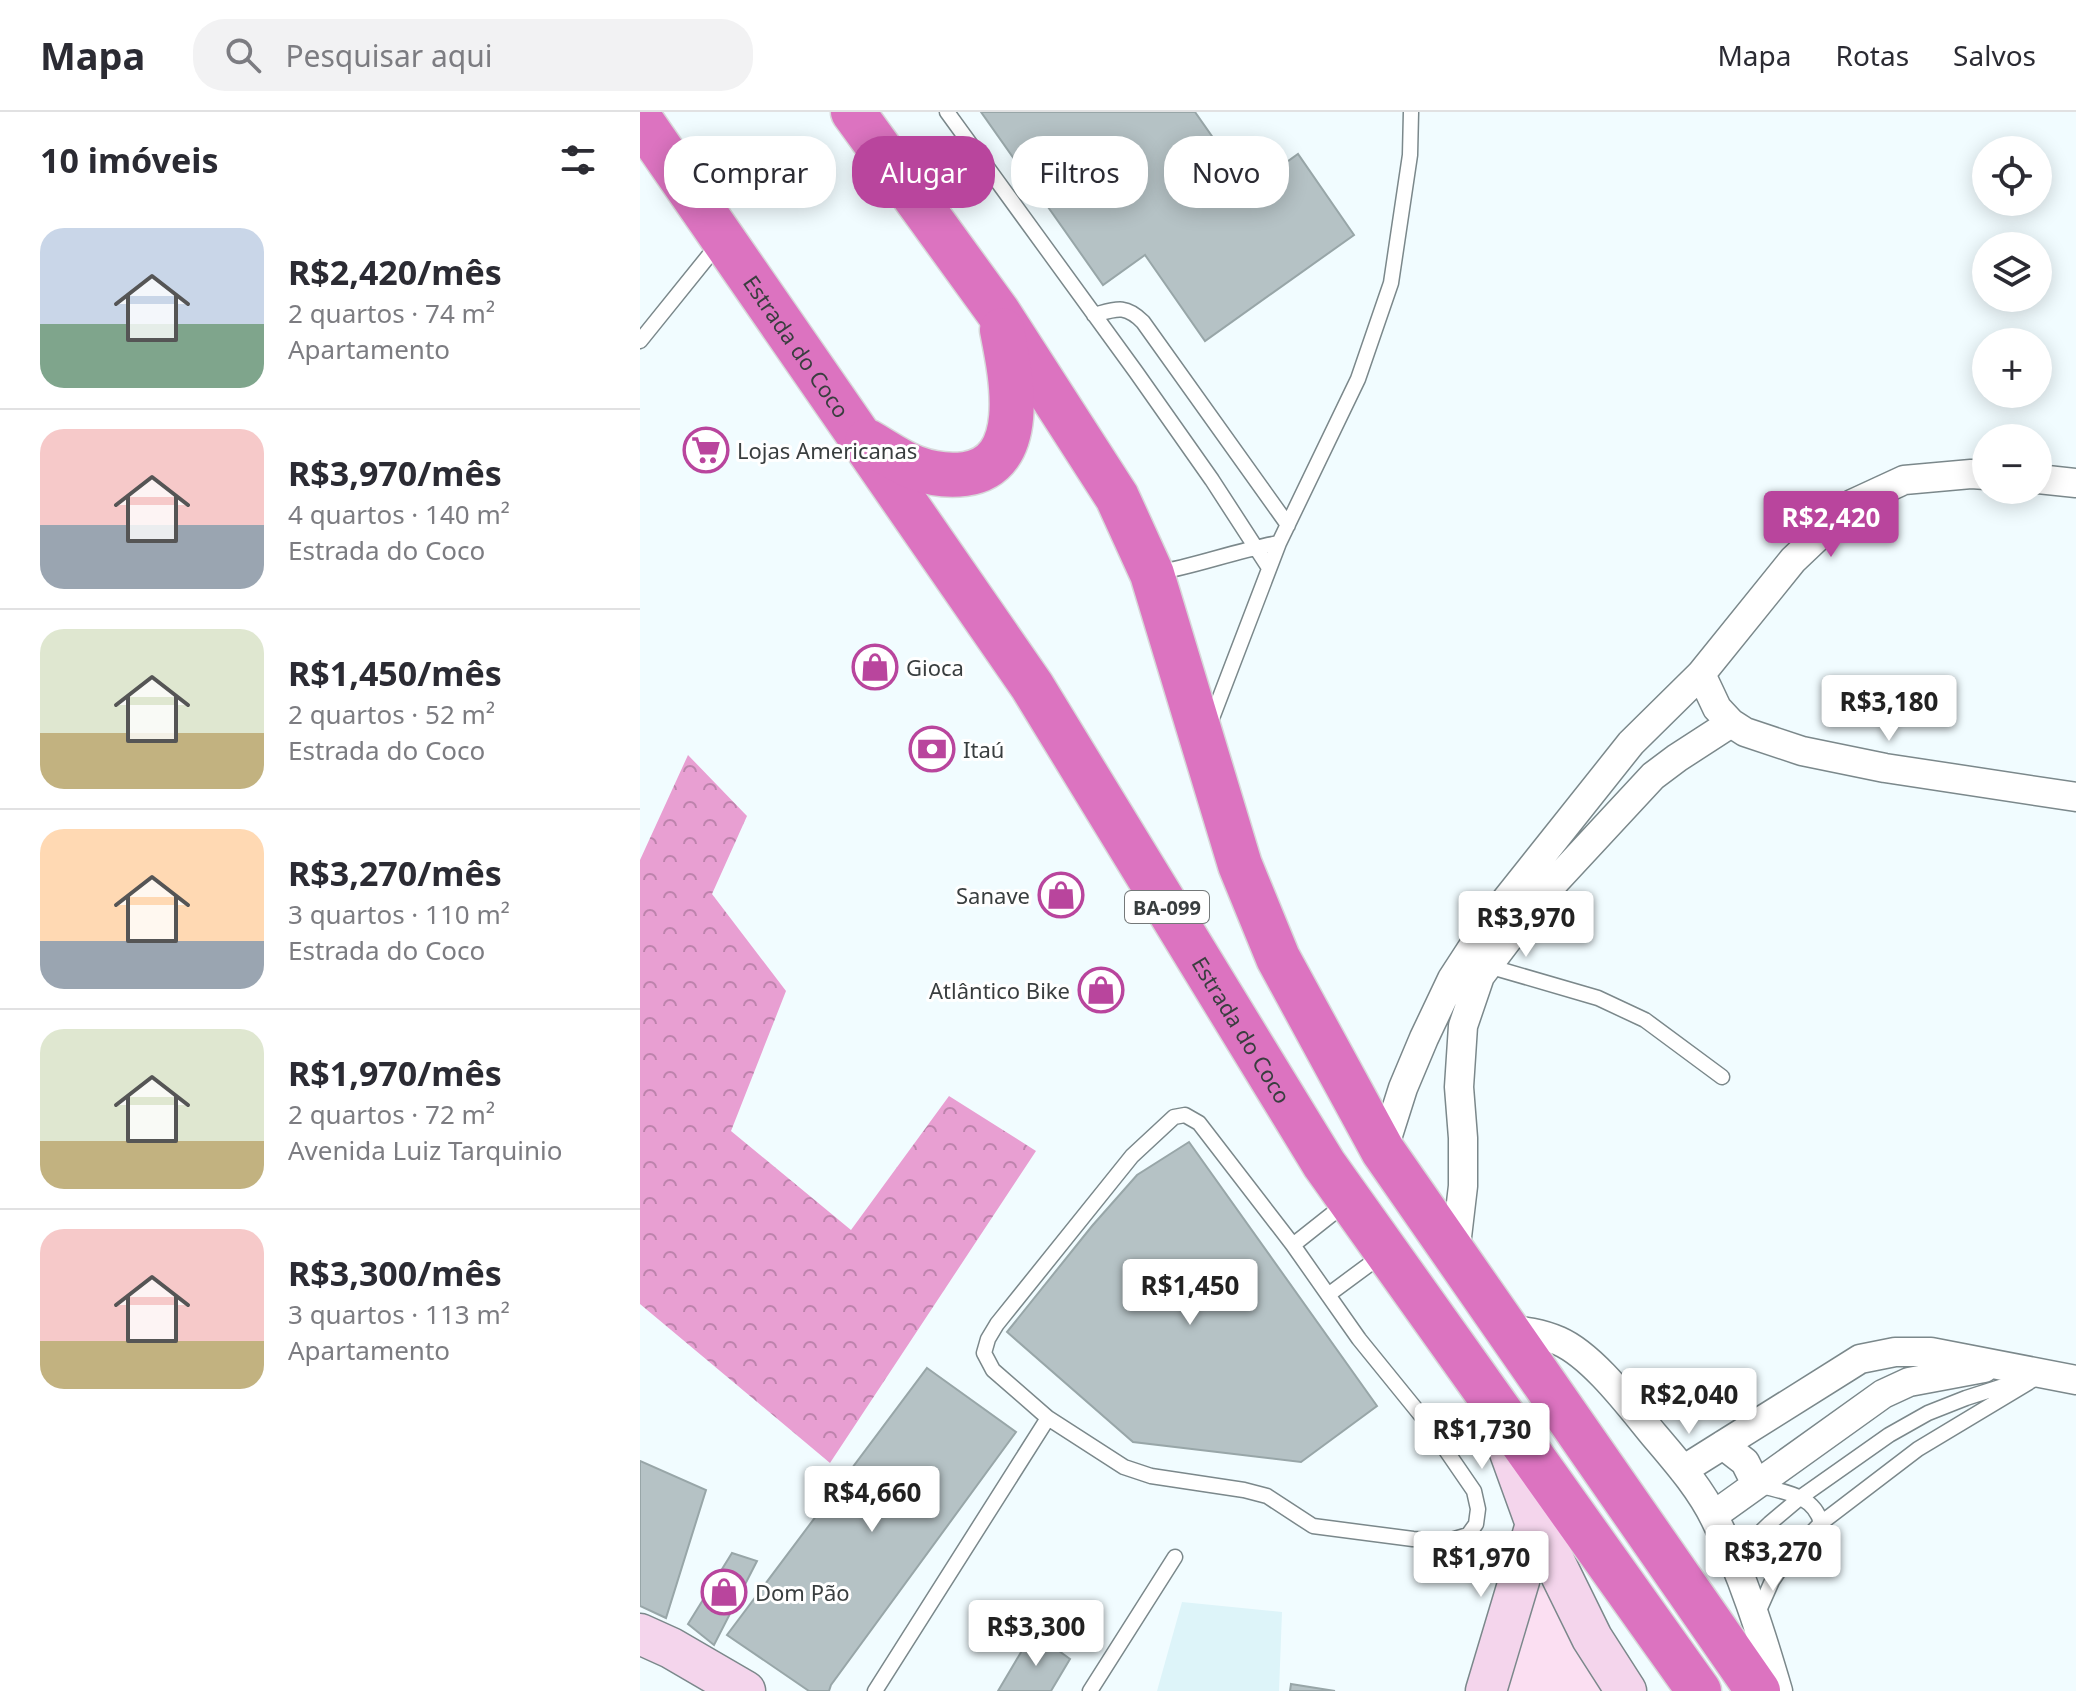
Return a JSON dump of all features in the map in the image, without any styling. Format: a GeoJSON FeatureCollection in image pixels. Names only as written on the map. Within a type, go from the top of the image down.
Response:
{"type":"FeatureCollection","features":[{"type":"Feature","properties":{"kind":"highway"},"geometry":{"type":"LineString","coordinates":[[853,112],[998,312],[1117,497],[1152,574],[1240,865],[1278,958],[1383,1151],[1758,1691]]}},
{"type":"Feature","properties":{"kind":"highway","name":"Estrada do Coco"},"geometry":{"type":"LineString","coordinates":[[640,119],[1032,686],[1324,1164],[1699,1691]]}},
{"type":"Feature","properties":{"kind":"highway"},"geometry":{"type":"LineString","coordinates":[[861,438],[916,469],[948,476],[976,473],[998,459],[1009,433],[1012,399],[1010,367],[998,312]]}},
{"type":"Feature","properties":{"kind":"street"},"geometry":{"type":"LineString","coordinates":[[1455,1254],[1463,1186],[1459,1087],[1463,1026],[1480,976],[1479,959],[1491,919],[1631,743],[1701,674],[1793,560],[1852,504],[1904,480],[1972,474]]}},
{"type":"Feature","properties":{"kind":"street"},"geometry":{"type":"LineString","coordinates":[[2052,480],[2076,483]]}},
{"type":"Feature","properties":{"kind":"street"},"geometry":{"type":"LineString","coordinates":[[1701,674],[1717,708],[1731,723],[1745,732],[1802,751],[1885,768],[2076,797]]}},
{"type":"Feature","properties":{"kind":"street"},"geometry":{"type":"LineString","coordinates":[[1383,1151],[1403,1088],[1452,979],[1479,959],[1536,902],[1653,776],[1731,723]]}},
{"type":"Feature","properties":{"kind":"street"},"geometry":{"type":"LineString","coordinates":[[1553,839],[1576,860]]}},
{"type":"Feature","properties":{"kind":"street"},"geometry":{"type":"LineString","coordinates":[[1505,1329],[1536,1333],[1561,1342],[1584,1358],[1621,1395],[1683,1470],[1714,1515],[1733,1559],[1778,1691]]}},
{"type":"Feature","properties":{"kind":"street"},"geometry":{"type":"LineString","coordinates":[[1683,1470],[1860,1359],[1895,1352],[1931,1352],[2076,1380]]}},
{"type":"Feature","properties":{"kind":"street"},"geometry":{"type":"LineString","coordinates":[[1895,1352],[1893,1364],[1896,1372],[1901,1379],[1909,1382]]}},
{"type":"Feature","properties":{"kind":"street"},"geometry":{"type":"LineString","coordinates":[[1714,1515],[1883,1394],[1909,1382],[2001,1365]]}},
{"type":"Feature","properties":{"kind":"street"},"geometry":{"type":"LineString","coordinates":[[1490,1396],[1536,1524],[1592,1638],[1626,1691]]}},
{"type":"Feature","properties":{"kind":"street"},"geometry":{"type":"LineString","coordinates":[[1723,1445],[1745,1462],[1756,1484]]}},
{"type":"Feature","properties":{"kind":"street"},"geometry":{"type":"LineString","coordinates":[[1486,1691],[1536,1524]]}},
{"type":"Feature","properties":{"kind":"street"},"geometry":{"type":"LineString","coordinates":[[640,1634],[671,1648],[745,1691]]}},
{"type":"Feature","properties":{"kind":"lane"},"geometry":{"type":"LineString","coordinates":[[947,112],[1212,480],[1269,568]]}},
{"type":"Feature","properties":{"kind":"lane"},"geometry":{"type":"LineString","coordinates":[[1204,740],[1279,543],[1358,379],[1391,283],[1410,155],[1411,112]]}},
{"type":"Feature","properties":{"kind":"lane"},"geometry":{"type":"LineString","coordinates":[[640,341],[722,239]]}},
{"type":"Feature","properties":{"kind":"lane"},"geometry":{"type":"LineString","coordinates":[[1094,315],[1118,309],[1132,312],[1143,322],[1288,525]]}},
{"type":"Feature","properties":{"kind":"lane"},"geometry":{"type":"LineString","coordinates":[[1152,574],[1279,543]]}},
{"type":"Feature","properties":{"kind":"lane"},"geometry":{"type":"LineString","coordinates":[[1479,959],[1598,998],[1645,1020],[1722,1077]]}},
{"type":"Feature","properties":{"kind":"lane"},"geometry":{"type":"LineString","coordinates":[[1185,1115],[1199,1123],[1328,1295],[1359,1339],[1428,1424],[1474,1491],[1478,1509],[1476,1524],[1468,1535],[1448,1541],[1424,1540],[1313,1526],[1267,1496],[1151,1476],[1124,1467],[1048,1418],[993,1370],[984,1353],[997,1324],[1132,1156],[1174,1117],[1185,1115]]}},
{"type":"Feature","properties":{"kind":"lane"},"geometry":{"type":"LineString","coordinates":[[1293,1245],[1350,1201]]}},
{"type":"Feature","properties":{"kind":"lane"},"geometry":{"type":"LineString","coordinates":[[1328,1295],[1387,1252]]}},
{"type":"Feature","properties":{"kind":"lane"},"geometry":{"type":"LineString","coordinates":[[1733,1559],[1801,1497],[1889,1435],[1928,1413],[1966,1398],[2042,1375]]}},
{"type":"Feature","properties":{"kind":"lane"},"geometry":{"type":"LineString","coordinates":[[1755,1618],[1772,1581],[1789,1556],[1821,1523],[1918,1449],[2042,1375]]}},
{"type":"Feature","properties":{"kind":"lane"},"geometry":{"type":"LineString","coordinates":[[875,1691],[1048,1418]]}},
{"type":"Feature","properties":{"kind":"lane"},"geometry":{"type":"LineString","coordinates":[[1756,1484],[1801,1497],[1815,1508],[1821,1523]]}},
{"type":"Feature","properties":{"kind":"lane"},"geometry":{"type":"LineString","coordinates":[[1090,1691],[1175,1557]]}},
{"type":"Feature","properties":{"kind":"shaded area"},"geometry":{"type":"Polygon","coordinates":[[[1549,1585],[1607,1691],[1496,1691],[1528,1587],[1549,1585]]]}},
{"type":"Feature","properties":{"kind":"shaded area"},"geometry":{"type":"Polygon","coordinates":[[[1182,1602],[1282,1612],[1279,1691],[1157,1691],[1182,1602]]]}},
{"type":"Feature","properties":{"kind":"green space"},"geometry":{"type":"Polygon","coordinates":[[[688,755],[747,816],[712,894],[786,991],[731,1131],[851,1230],[949,1096],[1036,1151],[830,1463],[640,1304],[640,860],[688,755]]]}},
{"type":"Feature","properties":{"kind":"building"},"geometry":{"type":"Polygon","coordinates":[[[981,112],[1195,112],[1212,136],[1164,136],[1164,208],[1289,208],[1289,160],[1298,154],[1354,235],[1205,341],[1145,255],[1103,285],[1049,208],[1148,208],[1148,136],[1011,136],[1011,155],[981,112]]]}},
{"type":"Feature","properties":{"kind":"building"},"geometry":{"type":"Polygon","coordinates":[[[1189,1142],[1377,1406],[1301,1462],[1133,1442],[1007,1332],[1137,1175],[1189,1142]]]}},
{"type":"Feature","properties":{"kind":"building"},"geometry":{"type":"Polygon","coordinates":[[[927,1368],[1016,1432],[829,1691],[809,1691],[727,1635],[927,1368]]]}},
{"type":"Feature","properties":{"kind":"building"},"geometry":{"type":"Polygon","coordinates":[[[640,1461],[706,1490],[666,1618],[640,1606],[640,1461]]]}},
{"type":"Feature","properties":{"kind":"building","name":"Dom Pão"},"geometry":{"type":"Polygon","coordinates":[[[732,1553],[757,1561],[714,1645],[688,1624],[732,1553]]]}},
{"type":"Feature","properties":{"kind":"building"},"geometry":{"type":"Polygon","coordinates":[[[1033,1632],[1070,1659],[1051,1691],[998,1691],[1033,1632]]]}},
{"type":"Feature","properties":{"kind":"building"},"geometry":{"type":"Polygon","coordinates":[[[1291,1684],[1335,1691],[1290,1691],[1291,1684]]]}},
{"type":"Feature","properties":{"kind":"place","name":"Lojas Americanas"},"geometry":{"type":"Point","coordinates":[706,450]}},
{"type":"Feature","properties":{"kind":"place","name":"Gioca"},"geometry":{"type":"Point","coordinates":[875,667]}},
{"type":"Feature","properties":{"kind":"place","name":"Itaú"},"geometry":{"type":"Point","coordinates":[932,749]}},
{"type":"Feature","properties":{"kind":"place","name":"Sanave"},"geometry":{"type":"Point","coordinates":[1061,895]}},
{"type":"Feature","properties":{"kind":"place","name":"Atlântico Bike"},"geometry":{"type":"Point","coordinates":[1101,990]}},
{"type":"Feature","properties":{"kind":"place","name":"Dom Pão"},"geometry":{"type":"Point","coordinates":[724,1592]}}]}
